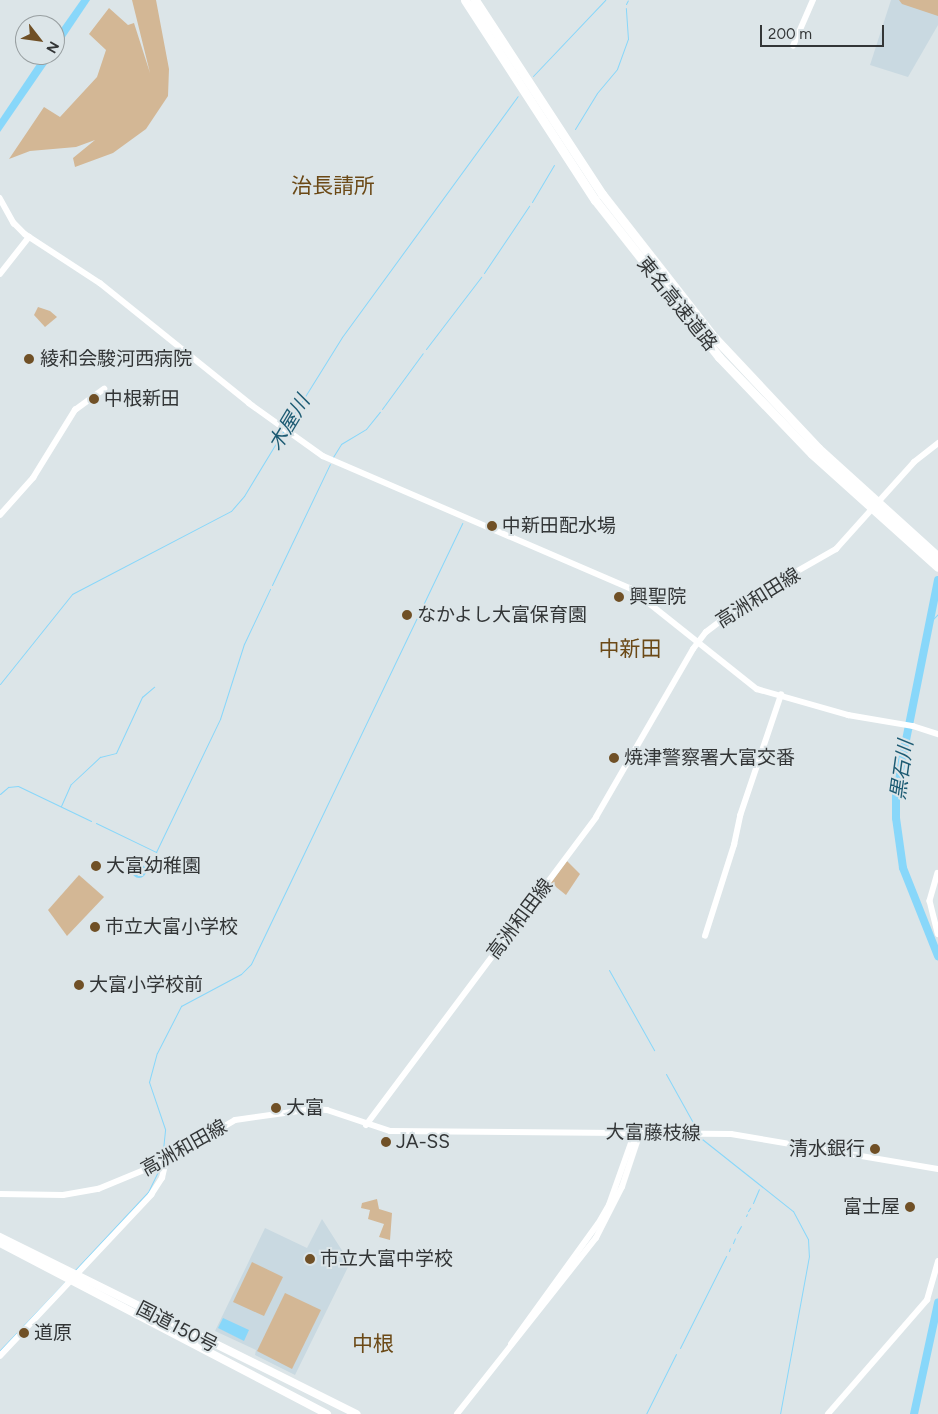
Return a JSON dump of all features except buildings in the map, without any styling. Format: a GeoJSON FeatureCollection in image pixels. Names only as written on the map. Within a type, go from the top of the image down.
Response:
{"type":"FeatureCollection","features":[{"type":"Feature","properties":{"kind":"highway","name":"東名高速道路"},"geometry":{"type":"LineString","coordinates":[[465,0],[581,180],[670,297],[748,388],[938,567]]}},
{"type":"Feature","properties":{"kind":"highway","name":"東名高速道路"},"geometry":{"type":"LineString","coordinates":[[475,0],[553,123],[659,271],[776,407],[868,501],[883,509],[938,557]]}},
{"type":"Feature","properties":{"kind":"highway","name":"国道150号"},"geometry":{"type":"LineString","coordinates":[[0,1237],[327,1414]]}},
{"type":"Feature","properties":{"kind":"highway","name":"国道150号"},"geometry":{"type":"LineString","coordinates":[[0,1243],[356,1414]]}},
{"type":"Feature","properties":{"kind":"main road","name":"高洲和田線"},"geometry":{"type":"LineString","coordinates":[[0,1194],[78,1194],[98,1189],[166,1161],[235,1120],[313,1109],[327,1110],[366,1124],[596,817],[698,642],[720,620],[747,601],[836,549],[914,462],[938,443]]}},
{"type":"Feature","properties":{"kind":"main road","name":"大富藤枝線"},"geometry":{"type":"LineString","coordinates":[[366,1124],[390,1131],[731,1134],[938,1169]]}},
{"type":"Feature","properties":{"kind":"street"},"geometry":{"type":"LineString","coordinates":[[792,46],[813,0]]}},
{"type":"Feature","properties":{"kind":"street"},"geometry":{"type":"LineString","coordinates":[[0,198],[14,223],[29,237],[100,283],[284,430],[333,461],[630,588],[750,685],[849,716],[913,726],[938,734]]}},
{"type":"Feature","properties":{"kind":"street"},"geometry":{"type":"LineString","coordinates":[[0,274],[29,237]]}},
{"type":"Feature","properties":{"kind":"street"},"geometry":{"type":"LineString","coordinates":[[0,515],[33,478],[75,410],[104,389]]}},
{"type":"Feature","properties":{"kind":"street"},"geometry":{"type":"LineString","coordinates":[[705,936],[734,846],[740,816],[781,695]]}},
{"type":"Feature","properties":{"kind":"street"},"geometry":{"type":"LineString","coordinates":[[938,873],[930,901],[938,934]]}},
{"type":"Feature","properties":{"kind":"street"},"geometry":{"type":"LineString","coordinates":[[457,1414],[511,1344],[540,1311],[605,1222],[622,1187],[638,1133]]}},
{"type":"Feature","properties":{"kind":"street"},"geometry":{"type":"LineString","coordinates":[[0,1356],[154,1190],[166,1161]]}},
{"type":"Feature","properties":{"kind":"street"},"geometry":{"type":"LineString","coordinates":[[828,1414],[927,1300],[938,1262]]}},
{"type":"Feature","properties":{"kind":"shaded area"},"geometry":{"type":"Polygon","coordinates":[[[132,0],[156,0],[169,69],[168,96],[146,129],[113,153],[75,167],[73,158],[95,140],[76,147],[30,151],[9,159],[44,107],[60,117],[97,77],[106,50],[89,34],[109,8],[128,25],[134,23],[150,73],[132,0]]]}},
{"type":"Feature","properties":{"kind":"shaded area"},"geometry":{"type":"Polygon","coordinates":[[[891,0],[938,0],[938,25],[908,77],[870,65],[891,0]]]}},
{"type":"Feature","properties":{"kind":"shaded area"},"geometry":{"type":"Polygon","coordinates":[[[899,0],[938,0],[938,16],[902,4],[899,0]]]}},
{"type":"Feature","properties":{"kind":"shaded area"},"geometry":{"type":"Polygon","coordinates":[[[38,307],[50,311],[57,317],[45,327],[34,315],[38,307]]]}},
{"type":"Feature","properties":{"kind":"shaded area"},"geometry":{"type":"Polygon","coordinates":[[[567,861],[580,874],[566,895],[551,883],[567,861]]]}},
{"type":"Feature","properties":{"kind":"shaded area"},"geometry":{"type":"Polygon","coordinates":[[[79,875],[104,897],[67,936],[48,910],[79,875]]]}},
{"type":"Feature","properties":{"kind":"shaded area"},"geometry":{"type":"Polygon","coordinates":[[[377,1199],[379,1209],[392,1213],[390,1240],[379,1237],[384,1224],[368,1219],[370,1210],[361,1208],[362,1203],[377,1199]]]}},
{"type":"Feature","properties":{"kind":"shaded area"},"geometry":{"type":"Polygon","coordinates":[[[322,1219],[350,1263],[295,1375],[255,1355],[256,1350],[215,1331],[265,1228],[307,1248],[322,1219]]]}},
{"type":"Feature","properties":{"kind":"shaded area"},"geometry":{"type":"Polygon","coordinates":[[[252,1262],[283,1277],[264,1316],[233,1302],[252,1262]]]}},
{"type":"Feature","properties":{"kind":"shaded area"},"geometry":{"type":"Polygon","coordinates":[[[285,1293],[321,1310],[292,1369],[257,1351],[285,1293]]]}},
{"type":"Feature","properties":{"kind":"water"},"geometry":{"type":"Polygon","coordinates":[[[81,0],[90,0],[65,37],[65,23],[81,0]]]}},
{"type":"Feature","properties":{"kind":"water"},"geometry":{"type":"Polygon","coordinates":[[[36,65],[46,65],[0,132],[0,119],[36,65]]]}},
{"type":"Feature","properties":{"kind":"water"},"geometry":{"type":"Polygon","coordinates":[[[139,864],[144,866],[146,871],[144,876],[139,878],[134,876],[132,871],[134,866],[139,864]]]}},
{"type":"Feature","properties":{"kind":"water"},"geometry":{"type":"Polygon","coordinates":[[[223,1318],[249,1330],[244,1341],[218,1328],[223,1318]]]}},
{"type":"Feature","properties":{"kind":"waterway","name":"木屋川"},"geometry":{"type":"LineString","coordinates":[[533,76],[605,0]]}},
{"type":"Feature","properties":{"kind":"waterway"},"geometry":{"type":"LineString","coordinates":[[626,4],[628,0]]}},
{"type":"Feature","properties":{"kind":"waterway"},"geometry":{"type":"LineString","coordinates":[[575,129],[597,93],[617,69],[628,39],[626,8]]}},
{"type":"Feature","properties":{"kind":"waterway","name":"木屋川"},"geometry":{"type":"LineString","coordinates":[[286,427],[342,337],[518,96]]}},
{"type":"Feature","properties":{"kind":"waterway"},"geometry":{"type":"LineString","coordinates":[[532,202],[554,165]]}},
{"type":"Feature","properties":{"kind":"waterway"},"geometry":{"type":"LineString","coordinates":[[484,273],[529,206]]}},
{"type":"Feature","properties":{"kind":"waterway"},"geometry":{"type":"LineString","coordinates":[[426,349],[481,277]]}},
{"type":"Feature","properties":{"kind":"waterway"},"geometry":{"type":"LineString","coordinates":[[382,409],[423,353]]}},
{"type":"Feature","properties":{"kind":"waterway"},"geometry":{"type":"LineString","coordinates":[[333,457],[341,444],[366,429],[380,412]]}},
{"type":"Feature","properties":{"kind":"waterway","name":"木屋川"},"geometry":{"type":"LineString","coordinates":[[0,684],[72,594],[231,511],[244,496],[284,430]]}},
{"type":"Feature","properties":{"kind":"waterway"},"geometry":{"type":"LineString","coordinates":[[272,585],[330,464]]}},
{"type":"Feature","properties":{"kind":"waterway"},"geometry":{"type":"LineString","coordinates":[[162,1159],[165,1129],[149,1082],[157,1053],[181,1006],[241,974],[251,964],[462,523]]}},
{"type":"Feature","properties":{"kind":"waterway","name":"黒石川"},"geometry":{"type":"LineString","coordinates":[[938,580],[896,790],[896,818],[903,868],[938,956]]}},
{"type":"Feature","properties":{"kind":"waterway"},"geometry":{"type":"LineString","coordinates":[[96,823],[156,852],[220,719],[244,644],[270,589]]}},
{"type":"Feature","properties":{"kind":"waterway","name":"黒石川"},"geometry":{"type":"LineString","coordinates":[[931,621],[938,614]]}},
{"type":"Feature","properties":{"kind":"waterway"},"geometry":{"type":"LineString","coordinates":[[61,806],[71,784],[100,757],[116,753],[142,697],[154,687]]}},
{"type":"Feature","properties":{"kind":"waterway"},"geometry":{"type":"LineString","coordinates":[[0,794],[8,787],[18,786],[91,821]]}},
{"type":"Feature","properties":{"kind":"waterway"},"geometry":{"type":"LineString","coordinates":[[609,970],[654,1050]]}},
{"type":"Feature","properties":{"kind":"waterway"},"geometry":{"type":"LineString","coordinates":[[666,1074],[696,1128]]}},
{"type":"Feature","properties":{"kind":"waterway"},"geometry":{"type":"LineString","coordinates":[[702,1139],[793,1211],[808,1239],[809,1256],[780,1414]]}},
{"type":"Feature","properties":{"kind":"waterway"},"geometry":{"type":"LineString","coordinates":[[74,1271],[148,1192],[161,1165]]}},
{"type":"Feature","properties":{"kind":"waterway"},"geometry":{"type":"LineString","coordinates":[[753,1203],[759,1189]]}},
{"type":"Feature","properties":{"kind":"waterway"},"geometry":{"type":"LineString","coordinates":[[737,1233],[741,1226]]}},
{"type":"Feature","properties":{"kind":"waterway"},"geometry":{"type":"LineString","coordinates":[[733,1243],[735,1238]]}},
{"type":"Feature","properties":{"kind":"waterway"},"geometry":{"type":"LineString","coordinates":[[680,1348],[726,1256]]}},
{"type":"Feature","properties":{"kind":"waterway"},"geometry":{"type":"LineString","coordinates":[[0,1350],[65,1282]]}},
{"type":"Feature","properties":{"kind":"waterway","name":"黒石川"},"geometry":{"type":"LineString","coordinates":[[914,1414],[938,1303]]}},
{"type":"Feature","properties":{"kind":"waterway"},"geometry":{"type":"LineString","coordinates":[[646,1414],[676,1354]]}},
{"type":"Feature","properties":{"kind":"place","name":"綾和会駿河西病院"},"geometry":{"type":"Point","coordinates":[29,359]}},
{"type":"Feature","properties":{"kind":"place","name":"中根新田"},"geometry":{"type":"Point","coordinates":[94,399]}},
{"type":"Feature","properties":{"kind":"place","name":"中新田配水場"},"geometry":{"type":"Point","coordinates":[492,526]}},
{"type":"Feature","properties":{"kind":"place","name":"興聖院"},"geometry":{"type":"Point","coordinates":[619,597]}},
{"type":"Feature","properties":{"kind":"place","name":"なかよし大富保育園"},"geometry":{"type":"Point","coordinates":[407,615]}},
{"type":"Feature","properties":{"kind":"place","name":"焼津警察署大富交番"},"geometry":{"type":"Point","coordinates":[614,758]}},
{"type":"Feature","properties":{"kind":"place","name":"大富幼稚園"},"geometry":{"type":"Point","coordinates":[96,866]}},
{"type":"Feature","properties":{"kind":"place","name":"市立大富小学校"},"geometry":{"type":"Point","coordinates":[95,927]}},
{"type":"Feature","properties":{"kind":"place","name":"大富小学校前"},"geometry":{"type":"Point","coordinates":[79,985]}},
{"type":"Feature","properties":{"kind":"place","name":"大富"},"geometry":{"type":"Point","coordinates":[276,1108]}},
{"type":"Feature","properties":{"kind":"place","name":"JA-SS"},"geometry":{"type":"Point","coordinates":[386,1142]}},
{"type":"Feature","properties":{"kind":"place","name":"清水銀行"},"geometry":{"type":"Point","coordinates":[875,1149]}},
{"type":"Feature","properties":{"kind":"place","name":"富士屋"},"geometry":{"type":"Point","coordinates":[910,1207]}},
{"type":"Feature","properties":{"kind":"place","name":"市立大富中学校"},"geometry":{"type":"Point","coordinates":[310,1259]}},
{"type":"Feature","properties":{"kind":"place","name":"道原"},"geometry":{"type":"Point","coordinates":[24,1333]}},
{"type":"Feature","properties":{"kind":"district","name":"治長請所"},"geometry":{"type":"Point","coordinates":[333,186]}},
{"type":"Feature","properties":{"kind":"district","name":"中新田"},"geometry":{"type":"Point","coordinates":[630,649]}},
{"type":"Feature","properties":{"kind":"district","name":"中根"},"geometry":{"type":"Point","coordinates":[373,1344]}}]}
